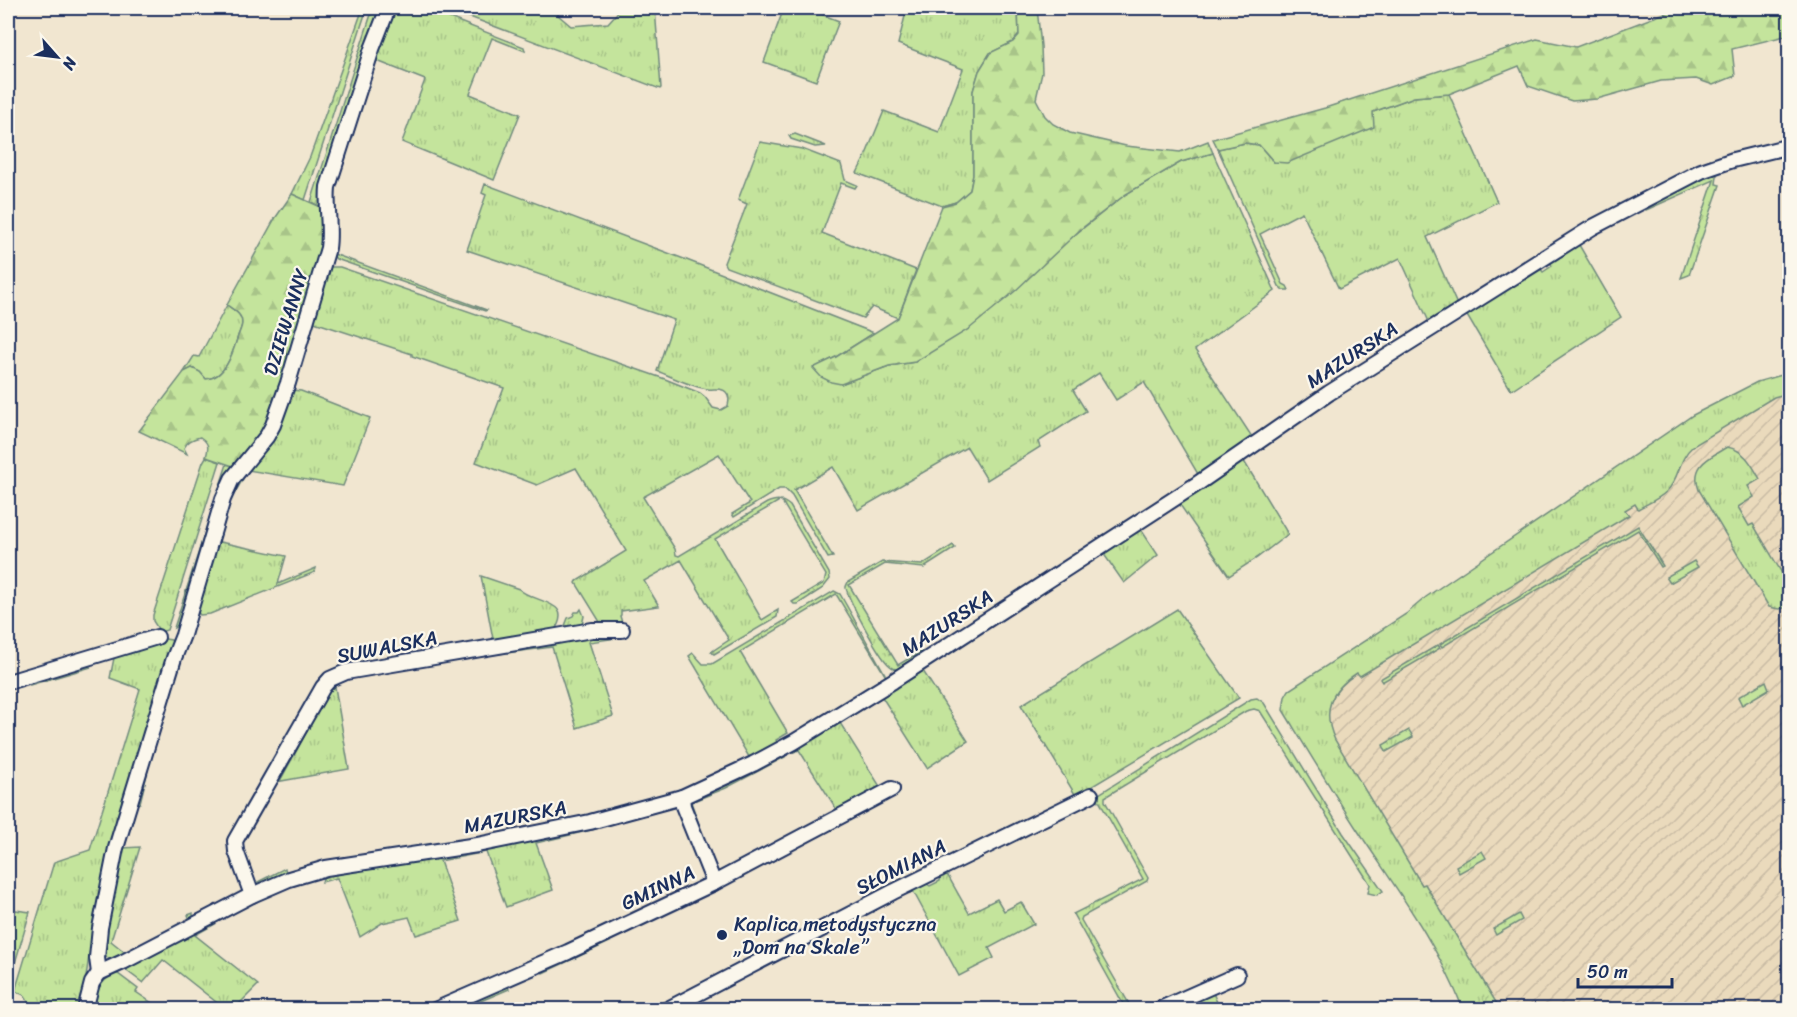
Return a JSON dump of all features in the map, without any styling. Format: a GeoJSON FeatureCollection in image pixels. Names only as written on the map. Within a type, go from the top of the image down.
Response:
{"type":"FeatureCollection","features":[{"type":"Feature","properties":{"kind":"street","name":"DZIEWANNY"},"geometry":{"type":"LineString","coordinates":[[99,973],[97,958],[100,928],[116,848],[227,489],[273,425],[288,383],[328,248],[330,230],[328,187],[365,68],[388,8]]}},
{"type":"Feature","properties":{"kind":"street","name":"MAZURSKA"},"geometry":{"type":"LineString","coordinates":[[99,973],[252,895],[289,879],[326,868],[488,843],[590,822],[682,797],[753,764],[794,742],[893,681],[1187,490],[1329,393],[1593,227],[1701,171],[1733,160],[1790,146]]}},
{"type":"Feature","properties":{"kind":"street","name":"SUWALSKA"},"geometry":{"type":"LineString","coordinates":[[252,895],[236,851],[235,841],[323,687],[330,679],[346,672],[592,630],[622,630]]}},
{"type":"Feature","properties":{"kind":"street"},"geometry":{"type":"LineString","coordinates":[[8,682],[158,637]]}},
{"type":"Feature","properties":{"kind":"street","name":"GMINNA"},"geometry":{"type":"LineString","coordinates":[[435,1010],[568,952],[714,884],[892,789]]}},
{"type":"Feature","properties":{"kind":"street","name":"SŁOMIANA"},"geometry":{"type":"LineString","coordinates":[[666,1010],[893,892],[1091,795]]}},
{"type":"Feature","properties":{"kind":"street"},"geometry":{"type":"LineString","coordinates":[[682,797],[683,806],[714,884]]}},
{"type":"Feature","properties":{"kind":"street"},"geometry":{"type":"LineString","coordinates":[[85,1010],[92,983],[99,973]]}},
{"type":"Feature","properties":{"kind":"street"},"geometry":{"type":"LineString","coordinates":[[1158,1010],[1237,975]]}},
{"type":"Feature","properties":{"kind":"shaded area"},"geometry":{"type":"Polygon","coordinates":[[[1789,381],[1789,1009],[1463,1009],[1450,978],[1434,950],[1283,710],[1285,697],[1289,690],[1789,381]]]}},
{"type":"Feature","properties":{"kind":"green space"},"geometry":{"type":"Polygon","coordinates":[[[363,8],[367,8],[305,200],[292,194],[310,157],[363,8]]]}},
{"type":"Feature","properties":{"kind":"green space"},"geometry":{"type":"Polygon","coordinates":[[[373,8],[382,8],[323,208],[311,202],[373,8]]]}},
{"type":"Feature","properties":{"kind":"green space"},"geometry":{"type":"Polygon","coordinates":[[[396,8],[424,8],[524,47],[525,51],[492,38],[470,94],[520,114],[494,180],[402,142],[425,80],[372,59],[391,12],[396,8]]]}},
{"type":"Feature","properties":{"kind":"green space"},"geometry":{"type":"Polygon","coordinates":[[[446,8],[558,8],[558,15],[571,26],[608,23],[617,13],[617,8],[655,8],[661,88],[660,89],[446,8]]]}},
{"type":"Feature","properties":{"kind":"green space"},"geometry":{"type":"Polygon","coordinates":[[[784,8],[805,8],[839,21],[816,81],[764,62],[784,8]]]}},
{"type":"Feature","properties":{"kind":"green space"},"geometry":{"type":"Polygon","coordinates":[[[907,8],[1018,8],[1019,35],[1013,42],[990,53],[979,71],[973,91],[973,175],[970,190],[956,202],[942,206],[857,173],[884,111],[939,132],[963,69],[898,44],[907,8]]]}},
{"type":"Feature","properties":{"kind":"green space"},"geometry":{"type":"Polygon","coordinates":[[[1018,8],[1037,8],[1042,73],[1036,99],[1045,116],[1053,124],[1070,133],[1126,146],[1180,152],[1208,141],[1213,153],[1181,162],[1126,194],[1081,229],[1014,292],[969,329],[915,362],[889,366],[841,384],[821,377],[813,368],[836,357],[898,318],[942,206],[956,202],[970,190],[973,175],[973,91],[979,71],[990,53],[1013,42],[1019,35],[1018,8]]]}},
{"type":"Feature","properties":{"kind":"green space"},"geometry":{"type":"Polygon","coordinates":[[[1678,8],[1789,8],[1789,35],[1732,49],[1735,76],[1713,85],[1696,79],[1661,81],[1597,99],[1572,101],[1528,86],[1519,66],[1449,94],[1414,97],[1373,112],[1374,127],[1287,163],[1274,162],[1259,145],[1245,143],[1218,149],[1213,139],[1325,108],[1537,39],[1576,47],[1678,8]]]}},
{"type":"Feature","properties":{"kind":"green space"},"geometry":{"type":"Polygon","coordinates":[[[1449,94],[1497,202],[1427,237],[1458,307],[1430,324],[1400,258],[1339,289],[1302,212],[1260,234],[1283,284],[1289,290],[1283,290],[1279,286],[1218,149],[1245,143],[1259,145],[1274,162],[1373,112],[1414,97],[1449,94]]]}},
{"type":"Feature","properties":{"kind":"green space"},"geometry":{"type":"Polygon","coordinates":[[[795,134],[826,146],[815,147],[791,139],[789,136],[795,134]]]}},
{"type":"Feature","properties":{"kind":"green space"},"geometry":{"type":"Polygon","coordinates":[[[760,142],[802,149],[841,164],[845,180],[857,185],[855,188],[841,183],[822,233],[916,270],[898,318],[872,307],[863,318],[726,267],[724,263],[747,204],[738,200],[760,142]]]}},
{"type":"Feature","properties":{"kind":"green space"},"geometry":{"type":"Polygon","coordinates":[[[1213,153],[1275,291],[1195,350],[1252,437],[1275,421],[1275,424],[1181,486],[1198,474],[1144,382],[1116,400],[1099,373],[1073,390],[1086,411],[1038,442],[1040,447],[987,480],[967,447],[858,510],[833,467],[794,490],[833,557],[828,558],[792,496],[785,489],[779,489],[734,517],[732,514],[750,503],[719,454],[643,497],[675,549],[676,555],[679,556],[767,503],[780,501],[715,539],[762,620],[778,610],[777,617],[714,654],[711,652],[729,640],[681,560],[644,581],[659,606],[621,611],[623,626],[600,622],[576,583],[626,551],[576,468],[537,485],[476,462],[504,388],[412,356],[412,354],[311,321],[327,267],[340,267],[665,379],[700,393],[713,408],[721,410],[728,406],[729,402],[724,390],[695,386],[657,371],[674,320],[467,250],[486,195],[482,193],[485,184],[874,333],[814,368],[841,384],[889,366],[915,362],[1126,194],[1181,162],[1213,153]]]}},
{"type":"Feature","properties":{"kind":"green space"},"geometry":{"type":"Polygon","coordinates":[[[1716,172],[1716,184],[1720,185],[1689,275],[1681,278],[1714,180],[1646,210],[1643,203],[1716,172]]]}},
{"type":"Feature","properties":{"kind":"green space"},"geometry":{"type":"Polygon","coordinates":[[[292,194],[323,208],[326,235],[269,424],[236,467],[206,457],[208,446],[200,437],[187,444],[184,448],[187,454],[139,431],[184,372],[192,368],[206,379],[213,378],[228,363],[242,320],[227,305],[274,220],[292,194]]]}},
{"type":"Feature","properties":{"kind":"green space"},"geometry":{"type":"Polygon","coordinates":[[[1587,234],[1590,238],[1579,245],[1621,317],[1511,390],[1466,314],[1538,265],[1543,272],[1552,266],[1549,259],[1587,234]]]}},
{"type":"Feature","properties":{"kind":"green space"},"geometry":{"type":"Polygon","coordinates":[[[331,253],[487,310],[336,259],[331,253]]]}},
{"type":"Feature","properties":{"kind":"green space"},"geometry":{"type":"Polygon","coordinates":[[[227,305],[242,320],[228,363],[213,378],[206,379],[192,368],[184,372],[194,356],[199,357],[227,305]]]}},
{"type":"Feature","properties":{"kind":"green space"},"geometry":{"type":"Polygon","coordinates":[[[1789,373],[1789,393],[1774,397],[1693,446],[1684,457],[1671,486],[1660,496],[1638,509],[1635,504],[1625,510],[1629,515],[1360,676],[1357,673],[1335,694],[1329,710],[1329,719],[1335,740],[1500,1009],[1463,1009],[1429,940],[1348,816],[1283,710],[1285,697],[1289,690],[1406,614],[1426,597],[1693,415],[1757,382],[1789,373]]]}},
{"type":"Feature","properties":{"kind":"green space"},"geometry":{"type":"Polygon","coordinates":[[[292,390],[301,391],[370,418],[343,486],[248,470],[226,508],[230,490],[292,390]]]}},
{"type":"Feature","properties":{"kind":"green space"},"geometry":{"type":"Polygon","coordinates":[[[1727,447],[1739,451],[1751,464],[1760,479],[1748,486],[1754,497],[1738,507],[1749,526],[1753,524],[1789,585],[1789,607],[1779,609],[1769,607],[1699,490],[1697,474],[1699,468],[1708,459],[1727,447]]]}},
{"type":"Feature","properties":{"kind":"green space"},"geometry":{"type":"Polygon","coordinates":[[[206,457],[220,462],[167,630],[160,632],[153,621],[153,615],[206,457]]]}},
{"type":"Feature","properties":{"kind":"green space"},"geometry":{"type":"Polygon","coordinates":[[[1242,458],[1288,534],[1229,576],[1178,502],[1242,458]]]}},
{"type":"Feature","properties":{"kind":"green space"},"geometry":{"type":"Polygon","coordinates":[[[227,464],[236,467],[181,624],[174,628],[227,464]]]}},
{"type":"Feature","properties":{"kind":"green space"},"geometry":{"type":"Polygon","coordinates":[[[782,501],[790,506],[829,573],[830,579],[823,588],[798,604],[792,602],[824,583],[826,575],[782,501]]]}},
{"type":"Feature","properties":{"kind":"green space"},"geometry":{"type":"Polygon","coordinates":[[[1638,526],[1663,566],[1661,567],[1638,530],[1442,647],[1440,644],[1638,526]]]}},
{"type":"Feature","properties":{"kind":"green space"},"geometry":{"type":"Polygon","coordinates":[[[1140,528],[1158,555],[1124,583],[1103,553],[1140,528]]]}},
{"type":"Feature","properties":{"kind":"green space"},"geometry":{"type":"Polygon","coordinates":[[[215,541],[286,556],[278,584],[316,568],[315,572],[210,614],[200,615],[196,610],[215,541]]]}},
{"type":"Feature","properties":{"kind":"green space"},"geometry":{"type":"Polygon","coordinates":[[[953,545],[955,548],[924,568],[885,564],[849,585],[898,665],[921,651],[924,656],[900,670],[894,668],[884,659],[872,640],[849,597],[846,586],[848,582],[882,562],[922,565],[953,545]]]}},
{"type":"Feature","properties":{"kind":"green space"},"geometry":{"type":"Polygon","coordinates":[[[1694,561],[1698,567],[1670,583],[1666,577],[1694,561]]]}},
{"type":"Feature","properties":{"kind":"green space"},"geometry":{"type":"Polygon","coordinates":[[[481,576],[519,589],[556,608],[560,614],[559,622],[553,633],[493,639],[481,576]]]}},
{"type":"Feature","properties":{"kind":"green space"},"geometry":{"type":"Polygon","coordinates":[[[834,591],[840,594],[885,675],[836,594],[740,652],[788,733],[776,740],[777,742],[770,749],[753,759],[749,757],[689,656],[693,653],[703,664],[712,664],[834,591]]]}},
{"type":"Feature","properties":{"kind":"green space"},"geometry":{"type":"Polygon","coordinates":[[[581,609],[584,616],[582,625],[563,631],[568,618],[581,609]]]}},
{"type":"Feature","properties":{"kind":"green space"},"geometry":{"type":"Polygon","coordinates":[[[1177,609],[1239,698],[1076,796],[1021,705],[1177,609]]]}},
{"type":"Feature","properties":{"kind":"green space"},"geometry":{"type":"Polygon","coordinates":[[[591,636],[615,636],[617,638],[589,642],[613,716],[577,728],[552,647],[491,655],[491,653],[591,636]]]}},
{"type":"Feature","properties":{"kind":"green space"},"geometry":{"type":"Polygon","coordinates":[[[165,639],[173,643],[93,928],[79,1009],[33,1009],[24,995],[15,991],[54,862],[90,850],[140,689],[110,678],[114,658],[116,655],[165,639]]]}},
{"type":"Feature","properties":{"kind":"green space"},"geometry":{"type":"Polygon","coordinates":[[[1438,645],[1440,648],[1382,682],[1380,679],[1438,645]]]}},
{"type":"Feature","properties":{"kind":"green space"},"geometry":{"type":"Polygon","coordinates":[[[938,657],[941,659],[923,671],[968,741],[927,768],[882,697],[888,693],[888,689],[938,657]]]}},
{"type":"Feature","properties":{"kind":"green space"},"geometry":{"type":"Polygon","coordinates":[[[83,666],[91,667],[30,685],[31,680],[83,666]]]}},
{"type":"Feature","properties":{"kind":"green space"},"geometry":{"type":"Polygon","coordinates":[[[1766,681],[1769,689],[1742,705],[1738,697],[1766,681]]]}},
{"type":"Feature","properties":{"kind":"green space"},"geometry":{"type":"Polygon","coordinates":[[[335,687],[349,769],[276,782],[240,845],[254,884],[239,848],[240,843],[276,780],[280,781],[329,691],[335,687]]]}},
{"type":"Feature","properties":{"kind":"green space"},"geometry":{"type":"Polygon","coordinates":[[[1257,698],[1264,703],[1343,833],[1383,891],[1377,895],[1368,893],[1370,884],[1260,711],[1254,709],[1246,711],[1105,797],[1105,801],[1148,878],[1147,881],[1082,917],[1081,920],[1132,1009],[1126,1009],[1073,914],[1143,879],[1098,799],[1081,807],[1251,699],[1257,698]]]}},
{"type":"Feature","properties":{"kind":"green space"},"geometry":{"type":"Polygon","coordinates":[[[868,701],[872,703],[840,723],[881,788],[837,810],[799,750],[794,752],[794,748],[868,701]]]}},
{"type":"Feature","properties":{"kind":"green space"},"geometry":{"type":"Polygon","coordinates":[[[1409,730],[1413,737],[1386,752],[1383,745],[1409,730]]]}},
{"type":"Feature","properties":{"kind":"green space"},"geometry":{"type":"Polygon","coordinates":[[[783,754],[785,757],[726,788],[691,802],[717,874],[714,873],[689,801],[783,754]]]}},
{"type":"Feature","properties":{"kind":"green space"},"geometry":{"type":"Polygon","coordinates":[[[145,770],[148,770],[140,803],[136,804],[123,848],[140,847],[111,941],[126,953],[191,922],[188,915],[193,913],[193,922],[114,960],[107,957],[103,951],[114,878],[145,770]]]}},
{"type":"Feature","properties":{"kind":"green space"},"geometry":{"type":"Polygon","coordinates":[[[593,827],[596,829],[536,843],[553,890],[506,907],[486,852],[440,861],[461,921],[416,935],[409,917],[382,923],[360,937],[337,878],[322,882],[324,875],[593,827]]]}},
{"type":"Feature","properties":{"kind":"green space"},"geometry":{"type":"Polygon","coordinates":[[[801,830],[787,841],[720,876],[717,875],[801,830]]]}},
{"type":"Feature","properties":{"kind":"green space"},"geometry":{"type":"Polygon","coordinates":[[[1482,851],[1486,858],[1459,873],[1456,866],[1482,851]]]}},
{"type":"Feature","properties":{"kind":"green space"},"geometry":{"type":"Polygon","coordinates":[[[285,868],[286,873],[258,886],[254,884],[285,868]]]}},
{"type":"Feature","properties":{"kind":"green space"},"geometry":{"type":"Polygon","coordinates":[[[949,869],[955,870],[947,874],[969,913],[997,899],[1004,911],[1021,902],[1034,924],[989,948],[994,958],[959,976],[913,891],[910,893],[909,888],[924,882],[930,886],[940,881],[941,873],[949,869]]]}},
{"type":"Feature","properties":{"kind":"green space"},"geometry":{"type":"Polygon","coordinates":[[[8,909],[30,912],[8,987],[8,909]]]}},
{"type":"Feature","properties":{"kind":"green space"},"geometry":{"type":"Polygon","coordinates":[[[1519,914],[1522,920],[1496,935],[1493,929],[1519,914]]]}},
{"type":"Feature","properties":{"kind":"green space"},"geometry":{"type":"Polygon","coordinates":[[[213,922],[215,924],[195,935],[258,985],[234,1009],[225,1009],[163,960],[143,983],[127,971],[127,966],[213,922]]]}},
{"type":"Feature","properties":{"kind":"green space"},"geometry":{"type":"Polygon","coordinates":[[[607,940],[610,942],[543,973],[542,969],[607,940]]]}},
{"type":"Feature","properties":{"kind":"green space"},"geometry":{"type":"Polygon","coordinates":[[[115,973],[138,989],[136,992],[161,1009],[91,1010],[99,988],[115,973]]]}},
{"type":"Feature","properties":{"kind":"green space"},"geometry":{"type":"Polygon","coordinates":[[[507,984],[509,989],[462,1009],[447,1010],[507,984]]]}},
{"type":"Feature","properties":{"kind":"green space"},"geometry":{"type":"Polygon","coordinates":[[[1213,993],[1220,1009],[1168,1010],[1213,993]]]}},
{"type":"Feature","properties":{"kind":"place","name":"Kaplica metodystyczna „Dom na Skale”"},"geometry":{"type":"Point","coordinates":[722,935]}}]}
